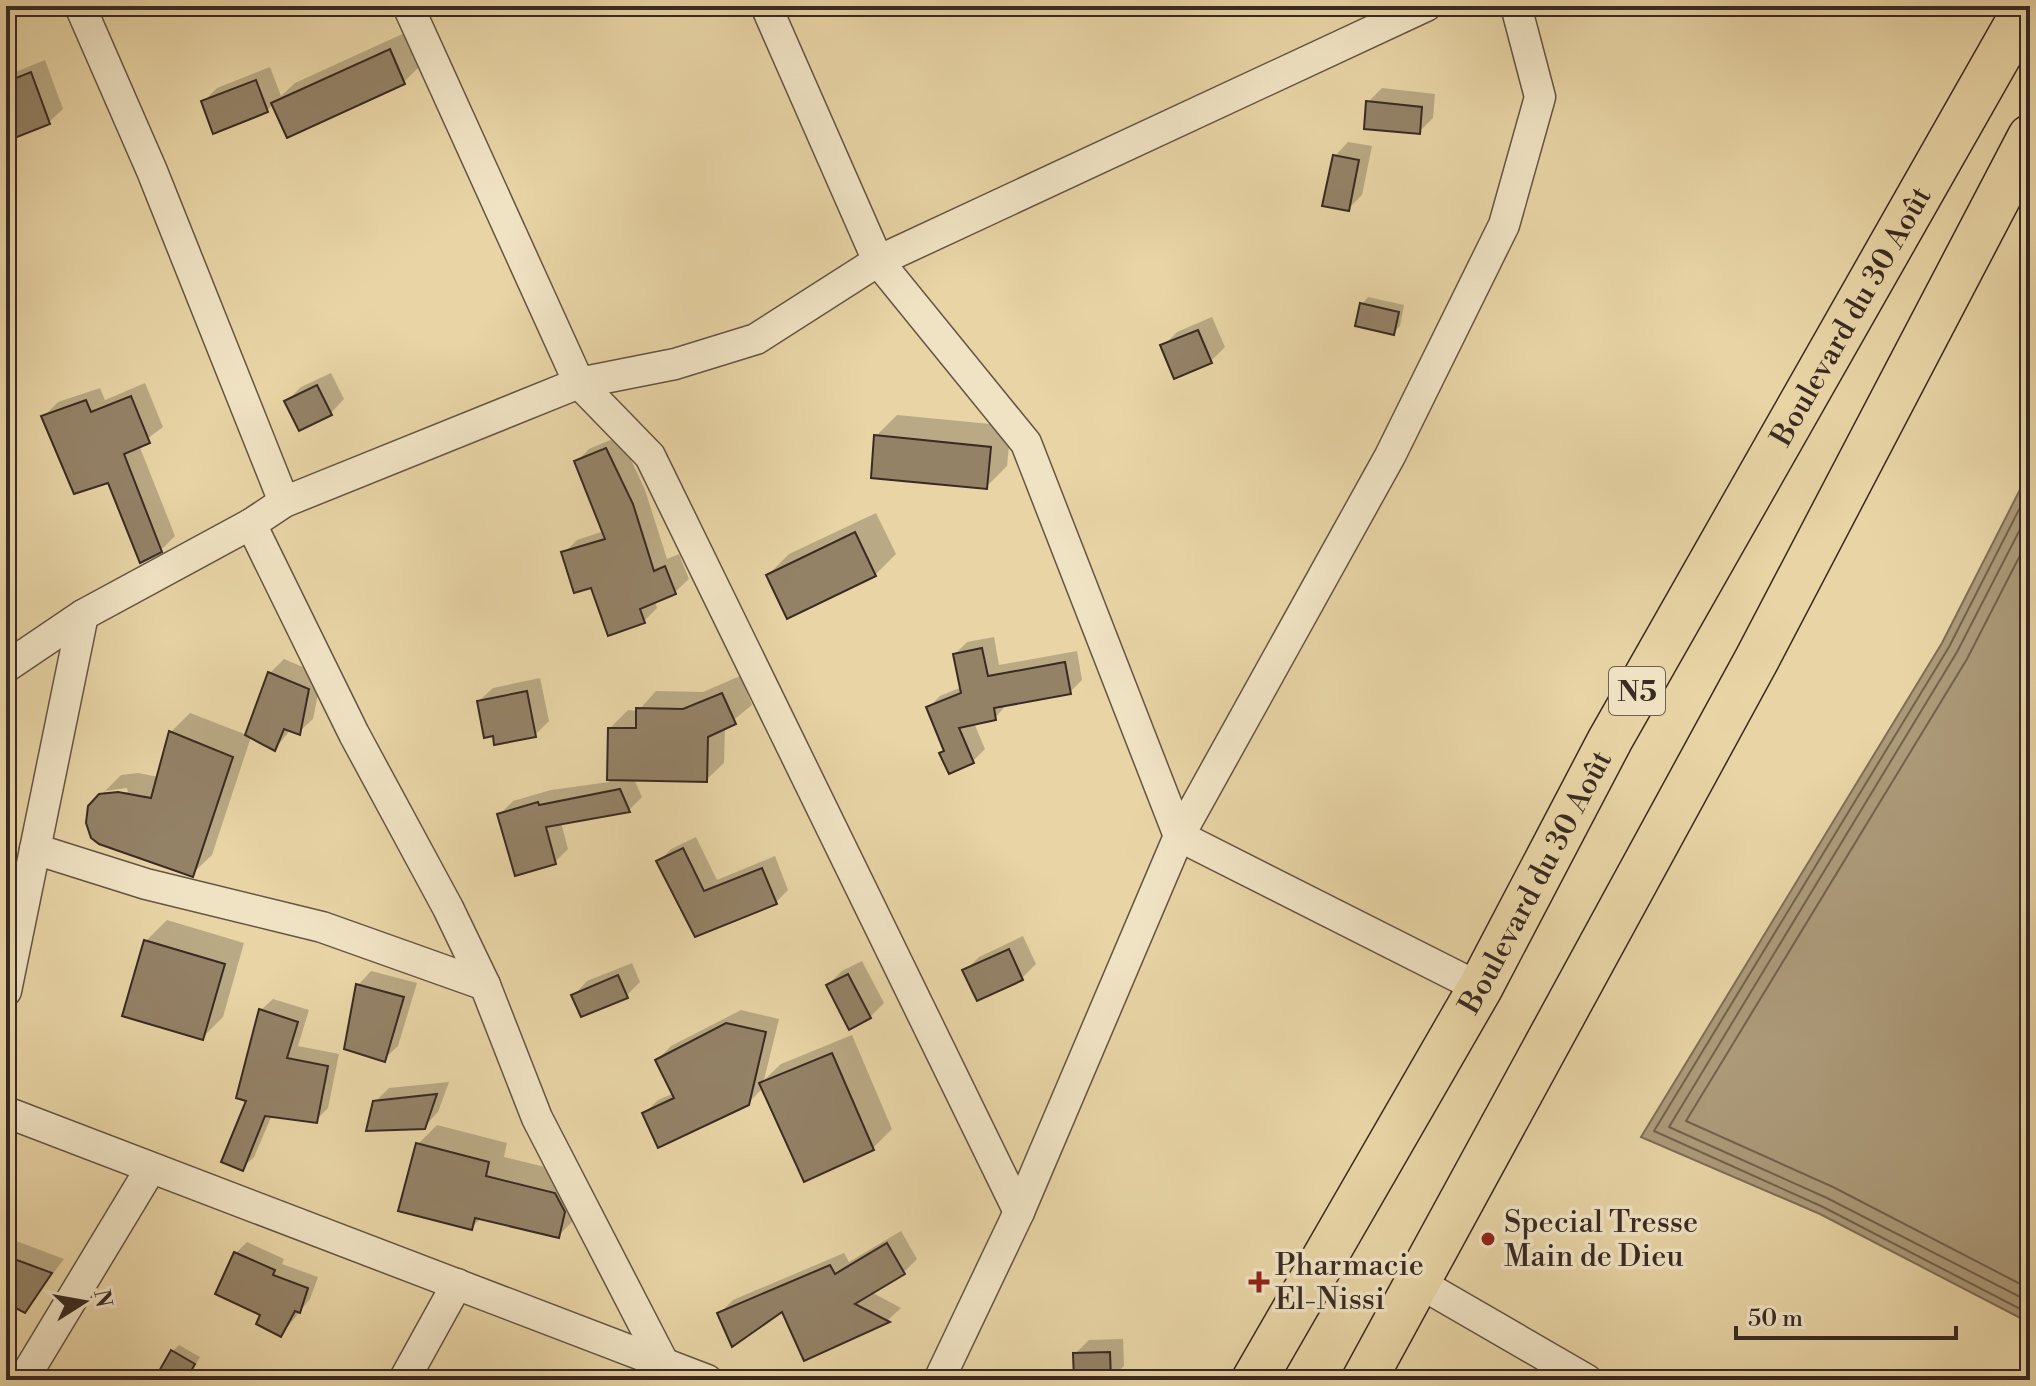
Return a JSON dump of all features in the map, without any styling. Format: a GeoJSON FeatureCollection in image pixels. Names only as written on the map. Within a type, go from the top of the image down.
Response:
{"type":"FeatureCollection","features":[{"type":"Feature","properties":{"kind":"highway","name":"Boulevard du 30 Août"},"geometry":{"type":"LineString","coordinates":[[1254,1380],[1480,988],[1610,740],[2027,6]]}},
{"type":"Feature","properties":{"kind":"highway"},"geometry":{"type":"LineString","coordinates":[[1364,1380],[1757,659],[2030,137]]}},
{"type":"Feature","properties":{"kind":"street"},"geometry":{"type":"LineString","coordinates":[[80,6],[152,171],[284,502]]}},
{"type":"Feature","properties":{"kind":"street"},"geometry":{"type":"LineString","coordinates":[[408,6],[579,383],[650,456],[1019,1212]]}},
{"type":"Feature","properties":{"kind":"street"},"geometry":{"type":"LineString","coordinates":[[766,6],[878,261],[1026,443],[1179,836],[1480,988]]}},
{"type":"Feature","properties":{"kind":"street"},"geometry":{"type":"LineString","coordinates":[[6,667],[83,615],[251,524],[284,502],[579,383],[675,364],[756,339],[878,261],[1426,6]]}},
{"type":"Feature","properties":{"kind":"street"},"geometry":{"type":"LineString","coordinates":[[939,1380],[1019,1212],[1179,836],[1390,456],[1504,225],[1540,97],[1516,6]]}},
{"type":"Feature","properties":{"kind":"street"},"geometry":{"type":"LineString","coordinates":[[251,524],[354,734],[485,985],[537,1118],[664,1364]]}},
{"type":"Feature","properties":{"kind":"street"},"geometry":{"type":"LineString","coordinates":[[6,991],[83,615]]}},
{"type":"Feature","properties":{"kind":"street"},"geometry":{"type":"LineString","coordinates":[[35,849],[146,884],[322,927],[485,985]]}},
{"type":"Feature","properties":{"kind":"street"},"geometry":{"type":"LineString","coordinates":[[6,1112],[707,1380]]}},
{"type":"Feature","properties":{"kind":"street"},"geometry":{"type":"LineString","coordinates":[[23,1380],[151,1168]]}},
{"type":"Feature","properties":{"kind":"street"},"geometry":{"type":"LineString","coordinates":[[1416,1281],[1587,1380]]}},
{"type":"Feature","properties":{"kind":"street"},"geometry":{"type":"LineString","coordinates":[[404,1380],[457,1284]]}},
{"type":"Feature","properties":{"kind":"water"},"geometry":{"type":"Polygon","coordinates":[[[2030,470],[2030,1323],[1820,1214],[1641,1137],[1942,643],[2030,470]]]}},
{"type":"Feature","properties":{"kind":"building"},"geometry":{"type":"Polygon","coordinates":[[[390,49],[405,84],[287,138],[271,103],[390,49]]]}},
{"type":"Feature","properties":{"kind":"building"},"geometry":{"type":"Polygon","coordinates":[[[31,72],[50,124],[12,139],[6,122],[6,82],[31,72]]]}},
{"type":"Feature","properties":{"kind":"building"},"geometry":{"type":"Polygon","coordinates":[[[256,80],[268,112],[213,134],[201,101],[256,80]]]}},
{"type":"Feature","properties":{"kind":"building"},"geometry":{"type":"Polygon","coordinates":[[[1366,101],[1422,107],[1420,134],[1364,129],[1366,101]]]}},
{"type":"Feature","properties":{"kind":"building"},"geometry":{"type":"Polygon","coordinates":[[[1333,155],[1359,160],[1349,211],[1322,206],[1333,155]]]}},
{"type":"Feature","properties":{"kind":"building"},"geometry":{"type":"Polygon","coordinates":[[[1360,303],[1399,312],[1394,335],[1355,326],[1360,303]]]}},
{"type":"Feature","properties":{"kind":"building"},"geometry":{"type":"Polygon","coordinates":[[[1198,330],[1212,363],[1174,379],[1160,345],[1198,330]]]}},
{"type":"Feature","properties":{"kind":"building"},"geometry":{"type":"Polygon","coordinates":[[[317,385],[332,415],[299,431],[284,401],[317,385]]]}},
{"type":"Feature","properties":{"kind":"building"},"geometry":{"type":"Polygon","coordinates":[[[131,396],[150,443],[124,454],[162,552],[140,563],[108,483],[74,494],[41,416],[86,400],[91,412],[131,396]]]}},
{"type":"Feature","properties":{"kind":"building"},"geometry":{"type":"Polygon","coordinates":[[[874,435],[991,447],[987,489],[871,478],[874,435]]]}},
{"type":"Feature","properties":{"kind":"building"},"geometry":{"type":"Polygon","coordinates":[[[606,448],[633,504],[654,571],[665,566],[676,594],[640,609],[645,623],[608,636],[591,588],[574,593],[561,552],[605,539],[574,461],[606,448]]]}},
{"type":"Feature","properties":{"kind":"building"},"geometry":{"type":"Polygon","coordinates":[[[855,532],[876,576],[787,619],[766,575],[855,532]]]}},
{"type":"Feature","properties":{"kind":"building"},"geometry":{"type":"Polygon","coordinates":[[[982,648],[988,676],[1065,662],[1071,694],[994,708],[996,720],[959,728],[974,763],[949,774],[939,753],[944,751],[926,707],[961,693],[953,654],[982,648]]]}},
{"type":"Feature","properties":{"kind":"building"},"geometry":{"type":"Polygon","coordinates":[[[268,672],[309,689],[300,735],[284,729],[275,751],[245,735],[268,672]]]}},
{"type":"Feature","properties":{"kind":"building"},"geometry":{"type":"Polygon","coordinates":[[[527,691],[536,737],[494,745],[493,736],[484,738],[477,701],[527,691]]]}},
{"type":"Feature","properties":{"kind":"building"},"geometry":{"type":"Polygon","coordinates":[[[722,693],[736,724],[708,737],[707,782],[607,780],[608,728],[636,728],[636,708],[683,709],[722,693]]]}},
{"type":"Feature","properties":{"kind":"building"},"geometry":{"type":"Polygon","coordinates":[[[169,731],[233,757],[193,877],[99,844],[91,838],[86,823],[88,806],[99,794],[118,792],[151,798],[169,731]]]}},
{"type":"Feature","properties":{"kind":"building"},"geometry":{"type":"Polygon","coordinates":[[[620,789],[630,812],[546,827],[556,864],[515,876],[497,814],[538,802],[539,805],[620,789]]]}},
{"type":"Feature","properties":{"kind":"building"},"geometry":{"type":"Polygon","coordinates":[[[683,848],[704,891],[762,868],[777,904],[695,937],[656,861],[683,848]]]}},
{"type":"Feature","properties":{"kind":"building"},"geometry":{"type":"Polygon","coordinates":[[[144,940],[225,964],[203,1040],[122,1016],[144,940]]]}},
{"type":"Feature","properties":{"kind":"building"},"geometry":{"type":"Polygon","coordinates":[[[1009,949],[1023,980],[977,1001],[962,970],[1009,949]]]}},
{"type":"Feature","properties":{"kind":"building"},"geometry":{"type":"Polygon","coordinates":[[[848,974],[871,1018],[849,1030],[826,985],[848,974]]]}},
{"type":"Feature","properties":{"kind":"building"},"geometry":{"type":"Polygon","coordinates":[[[618,975],[628,998],[581,1017],[571,995],[618,975]]]}},
{"type":"Feature","properties":{"kind":"building"},"geometry":{"type":"Polygon","coordinates":[[[356,984],[404,997],[385,1062],[344,1049],[356,984]]]}},
{"type":"Feature","properties":{"kind":"building"},"geometry":{"type":"Polygon","coordinates":[[[259,1009],[298,1022],[287,1058],[328,1066],[317,1123],[265,1116],[243,1171],[221,1162],[246,1101],[236,1098],[259,1009]]]}},
{"type":"Feature","properties":{"kind":"building"},"geometry":{"type":"Polygon","coordinates":[[[726,1023],[766,1032],[749,1105],[658,1148],[642,1113],[674,1098],[655,1060],[726,1023]]]}},
{"type":"Feature","properties":{"kind":"building"},"geometry":{"type":"Polygon","coordinates":[[[832,1053],[874,1150],[804,1182],[759,1083],[832,1053]]]}},
{"type":"Feature","properties":{"kind":"building"},"geometry":{"type":"Polygon","coordinates":[[[437,1094],[425,1129],[366,1131],[373,1101],[437,1094]]]}},
{"type":"Feature","properties":{"kind":"building"},"geometry":{"type":"Polygon","coordinates":[[[416,1143],[489,1162],[486,1176],[555,1193],[565,1212],[559,1238],[475,1218],[472,1230],[398,1211],[416,1143]]]}},
{"type":"Feature","properties":{"kind":"building"},"geometry":{"type":"Polygon","coordinates":[[[887,1243],[905,1274],[855,1304],[890,1322],[804,1361],[782,1312],[732,1347],[717,1313],[830,1265],[835,1274],[887,1243]]]}},
{"type":"Feature","properties":{"kind":"building"},"geometry":{"type":"Polygon","coordinates":[[[234,1252],[275,1270],[273,1275],[308,1288],[300,1313],[295,1311],[281,1337],[256,1324],[260,1315],[215,1294],[234,1252]]]}},
{"type":"Feature","properties":{"kind":"building"},"geometry":{"type":"Polygon","coordinates":[[[6,1256],[52,1273],[25,1313],[6,1303],[6,1256]]]}},
{"type":"Feature","properties":{"kind":"building"},"geometry":{"type":"Polygon","coordinates":[[[171,1350],[195,1364],[186,1380],[154,1380],[171,1350]]]}},
{"type":"Feature","properties":{"kind":"building"},"geometry":{"type":"Polygon","coordinates":[[[1110,1352],[1111,1380],[1074,1380],[1073,1353],[1110,1352]]]}},
{"type":"Feature","properties":{"kind":"place","name":"Special Tresse Main de Dieu"},"geometry":{"type":"Point","coordinates":[1488,1239]}},
{"type":"Feature","properties":{"kind":"place","name":"Pharmacie El-Nissi"},"geometry":{"type":"Point","coordinates":[1259,1282]}}]}
